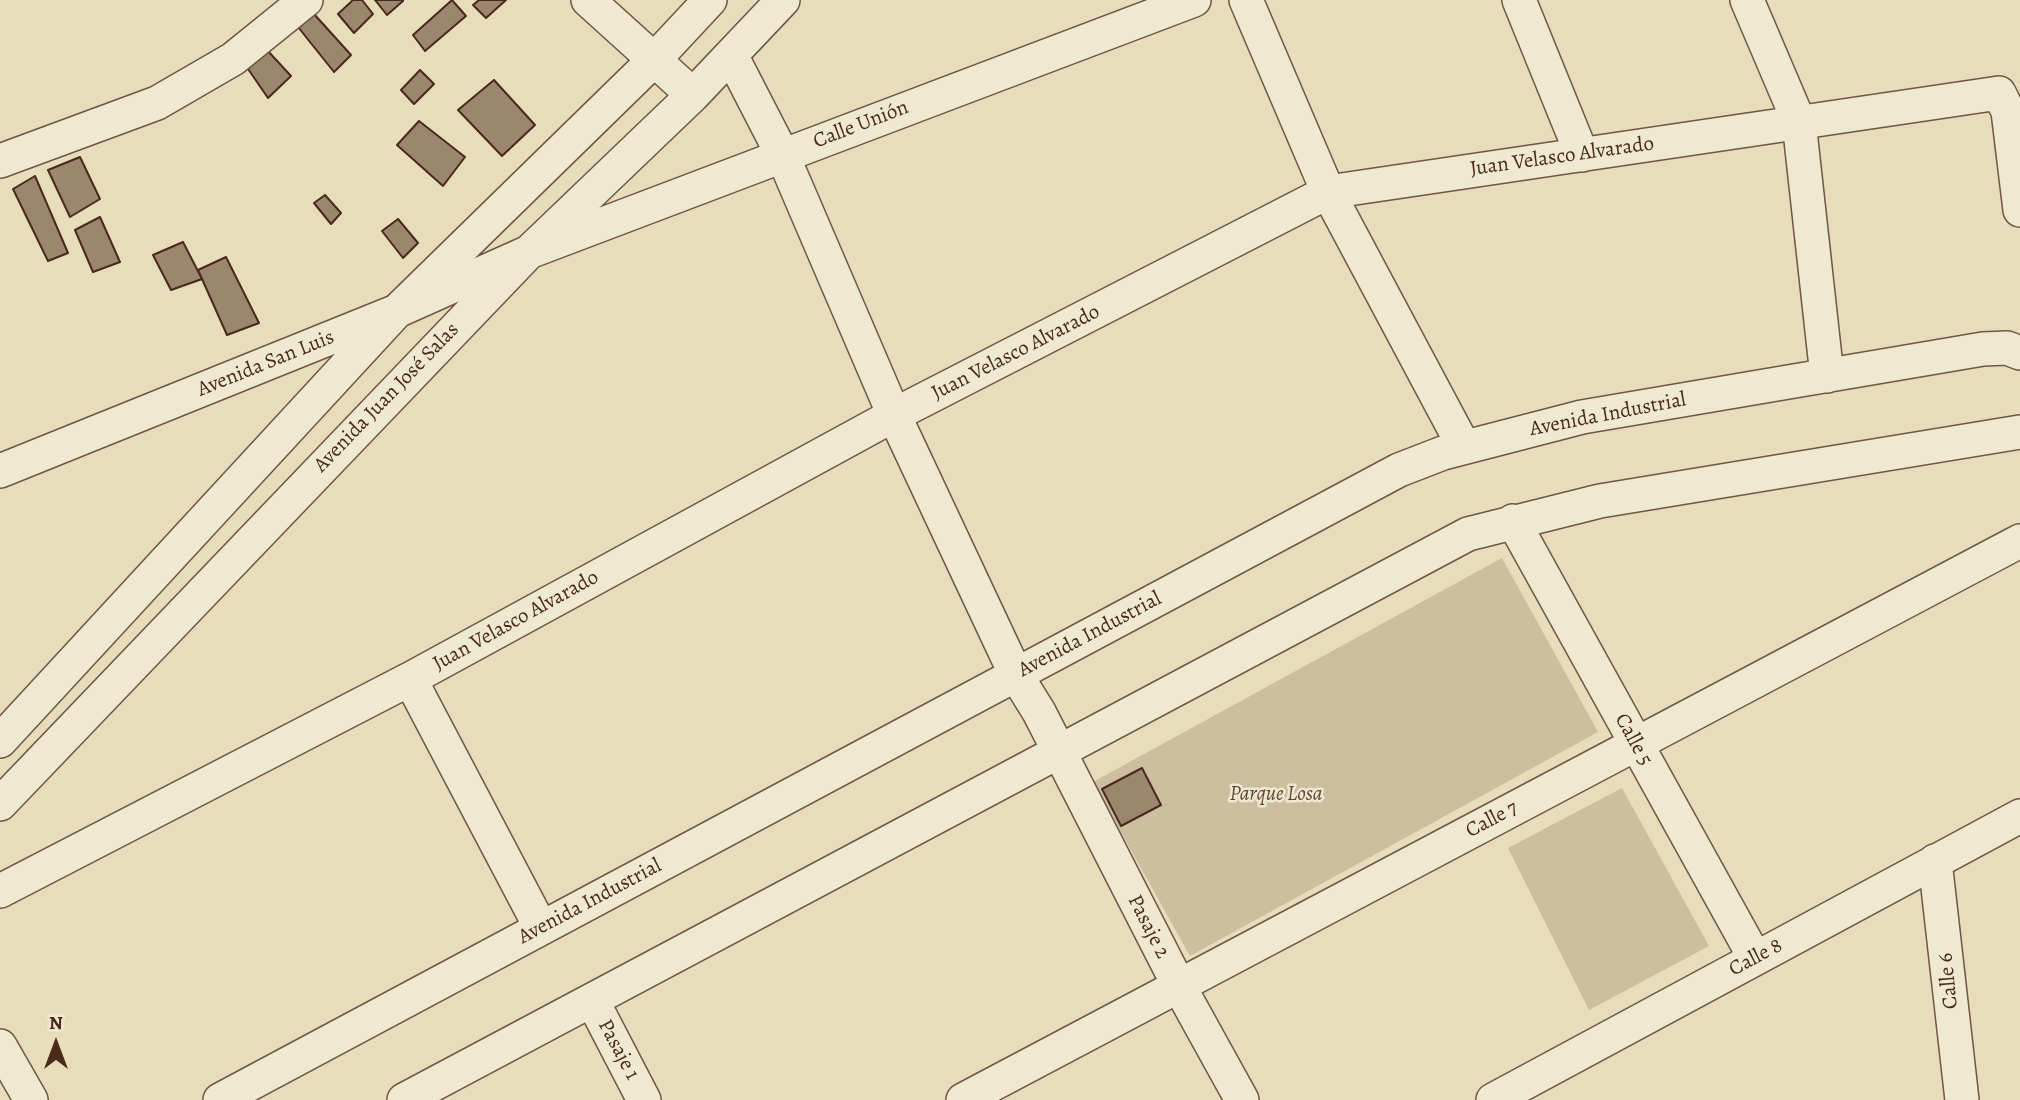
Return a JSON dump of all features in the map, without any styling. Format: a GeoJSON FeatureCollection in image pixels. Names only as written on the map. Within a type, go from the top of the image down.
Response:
{"type":"FeatureCollection","features":[{"type":"Feature","properties":{"kind":"street"},"geometry":{"type":"LineString","coordinates":[[0,161],[158,103],[233,59],[306,0]]}},
{"type":"Feature","properties":{"kind":"street"},"geometry":{"type":"LineString","coordinates":[[588,0],[693,95]]}},
{"type":"Feature","properties":{"kind":"street"},"geometry":{"type":"LineString","coordinates":[[0,741],[397,311],[654,60],[710,0]]}},
{"type":"Feature","properties":{"kind":"street","name":"Avenida Juan José Salas"},"geometry":{"type":"LineString","coordinates":[[0,804],[529,252],[693,95],[783,0]]}},
{"type":"Feature","properties":{"kind":"street","name":"Calle Unión"},"geometry":{"type":"LineString","coordinates":[[529,252],[1194,0]]}},
{"type":"Feature","properties":{"kind":"street"},"geometry":{"type":"LineString","coordinates":[[1246,0],[1328,192],[1464,447]]}},
{"type":"Feature","properties":{"kind":"street"},"geometry":{"type":"LineString","coordinates":[[1519,0],[1582,155]]}},
{"type":"Feature","properties":{"kind":"street"},"geometry":{"type":"LineString","coordinates":[[1747,0],[1799,122],[1827,376]]}},
{"type":"Feature","properties":{"kind":"street","name":"Pasaje 2"},"geometry":{"type":"LineString","coordinates":[[731,55],[782,154],[894,415],[1016,675],[1059,751],[1179,986],[1242,1100]]}},
{"type":"Feature","properties":{"kind":"street","name":"Juan Velasco Alvarado"},"geometry":{"type":"LineString","coordinates":[[0,891],[410,679],[894,415],[1328,192],[1999,93],[2008,111],[2020,211]]}},
{"type":"Feature","properties":{"kind":"street","name":"Avenida San Luis"},"geometry":{"type":"LineString","coordinates":[[0,471],[397,311],[529,252]]}},
{"type":"Feature","properties":{"kind":"street","name":"Avenida Industrial"},"geometry":{"type":"LineString","coordinates":[[220,1100],[1399,470],[1464,447],[1560,422],[1983,349],[2007,348],[2020,354]]}},
{"type":"Feature","properties":{"kind":"street"},"geometry":{"type":"LineString","coordinates":[[404,1100],[1468,534],[1513,521],[1601,502],[2020,432]]}},
{"type":"Feature","properties":{"kind":"street","name":"Calle 5"},"geometry":{"type":"LineString","coordinates":[[1513,521],[1755,958]]}},
{"type":"Feature","properties":{"kind":"street","name":"Calle 7"},"geometry":{"type":"LineString","coordinates":[[963,1100],[2020,541]]}},
{"type":"Feature","properties":{"kind":"street"},"geometry":{"type":"LineString","coordinates":[[134,594],[170,624]]}},
{"type":"Feature","properties":{"kind":"street"},"geometry":{"type":"LineString","coordinates":[[410,679],[541,928]]}},
{"type":"Feature","properties":{"kind":"street","name":"Calle 8"},"geometry":{"type":"LineString","coordinates":[[1493,1100],[2020,816]]}},
{"type":"Feature","properties":{"kind":"street","name":"Calle 6"},"geometry":{"type":"LineString","coordinates":[[1935,861],[1962,1100]]}},
{"type":"Feature","properties":{"kind":"street","name":"Pasaje 1"},"geometry":{"type":"LineString","coordinates":[[592,1000],[644,1100]]}},
{"type":"Feature","properties":{"kind":"street"},"geometry":{"type":"LineString","coordinates":[[0,1046],[31,1100]]}},
{"type":"Feature","properties":{"kind":"green space","name":"Parque Losa"},"geometry":{"type":"Polygon","coordinates":[[[1502,558],[1598,732],[1190,956],[1093,782],[1502,558]]]}},
{"type":"Feature","properties":{"kind":"green space"},"geometry":{"type":"Polygon","coordinates":[[[1622,788],[1709,946],[1589,1010],[1508,848],[1622,788]]]}},
{"type":"Feature","properties":{"kind":"building"},"geometry":{"type":"Polygon","coordinates":[[[353,0],[362,0],[373,14],[354,33],[338,14],[353,0]]]}},
{"type":"Feature","properties":{"kind":"building"},"geometry":{"type":"Polygon","coordinates":[[[375,0],[403,0],[403,1],[387,15],[375,0]]]}},
{"type":"Feature","properties":{"kind":"building"},"geometry":{"type":"Polygon","coordinates":[[[452,0],[466,16],[425,51],[413,35],[452,0]]]}},
{"type":"Feature","properties":{"kind":"building"},"geometry":{"type":"Polygon","coordinates":[[[479,0],[506,0],[486,18],[473,5],[479,0]]]}},
{"type":"Feature","properties":{"kind":"building"},"geometry":{"type":"Polygon","coordinates":[[[314,14],[351,55],[334,72],[298,27],[314,14]]]}},
{"type":"Feature","properties":{"kind":"building"},"geometry":{"type":"Polygon","coordinates":[[[267,50],[291,76],[268,98],[246,66],[267,50]]]}},
{"type":"Feature","properties":{"kind":"building"},"geometry":{"type":"Polygon","coordinates":[[[420,70],[434,84],[414,104],[401,90],[420,70]]]}},
{"type":"Feature","properties":{"kind":"building"},"geometry":{"type":"Polygon","coordinates":[[[494,80],[535,125],[502,156],[458,110],[494,80]]]}},
{"type":"Feature","properties":{"kind":"building"},"geometry":{"type":"Polygon","coordinates":[[[419,121],[465,157],[443,186],[397,145],[419,121]]]}},
{"type":"Feature","properties":{"kind":"building"},"geometry":{"type":"Polygon","coordinates":[[[80,157],[100,199],[70,217],[48,170],[80,157]]]}},
{"type":"Feature","properties":{"kind":"building"},"geometry":{"type":"Polygon","coordinates":[[[35,176],[68,253],[48,261],[13,189],[35,176]]]}},
{"type":"Feature","properties":{"kind":"building"},"geometry":{"type":"Polygon","coordinates":[[[325,195],[341,213],[331,224],[314,203],[325,195]]]}},
{"type":"Feature","properties":{"kind":"building"},"geometry":{"type":"Polygon","coordinates":[[[100,217],[120,262],[93,272],[75,230],[100,217]]]}},
{"type":"Feature","properties":{"kind":"building"},"geometry":{"type":"Polygon","coordinates":[[[398,219],[418,243],[403,258],[382,231],[398,219]]]}},
{"type":"Feature","properties":{"kind":"building"},"geometry":{"type":"Polygon","coordinates":[[[183,242],[202,279],[171,290],[153,255],[183,242]]]}},
{"type":"Feature","properties":{"kind":"building"},"geometry":{"type":"Polygon","coordinates":[[[226,257],[259,323],[227,335],[198,270],[226,257]]]}},
{"type":"Feature","properties":{"kind":"building"},"geometry":{"type":"Polygon","coordinates":[[[1142,768],[1161,805],[1121,826],[1102,789],[1142,768]]]}}]}
